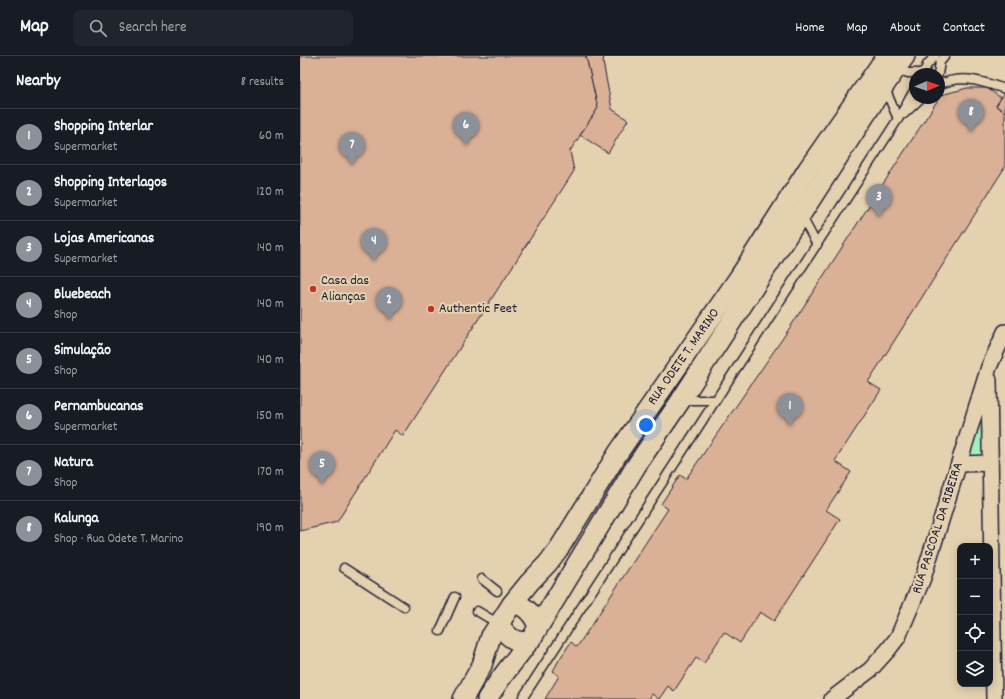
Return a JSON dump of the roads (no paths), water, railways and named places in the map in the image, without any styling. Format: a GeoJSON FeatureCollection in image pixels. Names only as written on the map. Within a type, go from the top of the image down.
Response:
{"type":"FeatureCollection","features":[{"type":"Feature","properties":{"kind":"street","name":"RUA ODETE T. MARINO"},"geometry":{"type":"LineString","coordinates":[[462,699],[482,665],[491,636],[498,624],[512,604],[560,547],[618,453],[740,276],[808,169],[883,61],[895,60],[884,86],[681,400],[636,466],[534,634],[487,699]]}},
{"type":"Feature","properties":{"kind":"street","name":"RUA PASCOAL DA RIBEIRA"},"geometry":{"type":"LineString","coordinates":[[832,699],[870,670],[898,637],[923,578],[989,367],[1005,332]]}},
{"type":"Feature","properties":{"kind":"street"},"geometry":{"type":"LineString","coordinates":[[989,367],[994,699]]}},
{"type":"Feature","properties":{"kind":"street"},"geometry":{"type":"LineString","coordinates":[[958,464],[990,464]]}},
{"type":"Feature","properties":{"kind":"street"},"geometry":{"type":"LineString","coordinates":[[529,583],[536,597],[545,600],[555,599]]}},
{"type":"Feature","properties":{"kind":"street"},"geometry":{"type":"LineString","coordinates":[[498,624],[511,639],[520,642],[534,634],[535,618],[527,609],[519,605],[512,604]]}},
{"type":"Feature","properties":{"kind":"lane"},"geometry":{"type":"LineString","coordinates":[[926,68],[935,56]]}},
{"type":"Feature","properties":{"kind":"lane"},"geometry":{"type":"LineString","coordinates":[[940,68],[940,62],[945,56]]}},
{"type":"Feature","properties":{"kind":"lane"},"geometry":{"type":"LineString","coordinates":[[895,60],[909,73]]}},
{"type":"Feature","properties":{"kind":"lane"},"geometry":{"type":"LineString","coordinates":[[945,81],[963,78],[975,80],[1005,90]]}},
{"type":"Feature","properties":{"kind":"lane"},"geometry":{"type":"LineString","coordinates":[[884,86],[898,119]]}},
{"type":"Feature","properties":{"kind":"lane"},"geometry":{"type":"LineString","coordinates":[[522,699],[817,245],[898,119],[909,99]]}},
{"type":"Feature","properties":{"kind":"lane"},"geometry":{"type":"LineString","coordinates":[[898,119],[915,104]]}},
{"type":"Feature","properties":{"kind":"lane"},"geometry":{"type":"LineString","coordinates":[[801,214],[817,245]]}},
{"type":"Feature","properties":{"kind":"lane"},"geometry":{"type":"LineString","coordinates":[[681,400],[716,400]]}},
{"type":"Feature","properties":{"kind":"lane"},"geometry":{"type":"LineString","coordinates":[[344,568],[404,607]]}},
{"type":"Feature","properties":{"kind":"lane"},"geometry":{"type":"LineString","coordinates":[[482,579],[497,591]]}},
{"type":"Feature","properties":{"kind":"lane"},"geometry":{"type":"LineString","coordinates":[[440,631],[455,597]]}},
{"type":"Feature","properties":{"kind":"lane"},"geometry":{"type":"LineString","coordinates":[[477,611],[498,624]]}},
{"type":"Feature","properties":{"kind":"place","name":"Kalunga"},"geometry":{"type":"Point","coordinates":[971,132]}},
{"type":"Feature","properties":{"kind":"place","name":"Pernambucanas"},"geometry":{"type":"Point","coordinates":[466,145]}},
{"type":"Feature","properties":{"kind":"place","name":"Natura"},"geometry":{"type":"Point","coordinates":[352,165]}},
{"type":"Feature","properties":{"kind":"place","name":"Lojas Americanas"},"geometry":{"type":"Point","coordinates":[879,217]}},
{"type":"Feature","properties":{"kind":"place","name":"Bluebeach"},"geometry":{"type":"Point","coordinates":[374,261]}},
{"type":"Feature","properties":{"kind":"place","name":"Casa das Alianças"},"geometry":{"type":"Point","coordinates":[313,289]}},
{"type":"Feature","properties":{"kind":"place","name":"Authentic Feet"},"geometry":{"type":"Point","coordinates":[431,309]}},
{"type":"Feature","properties":{"kind":"place","name":"Shopping Interlagos"},"geometry":{"type":"Point","coordinates":[389,320]}},
{"type":"Feature","properties":{"kind":"place","name":"Shopping Interlar"},"geometry":{"type":"Point","coordinates":[790,426]}},
{"type":"Feature","properties":{"kind":"place","name":"Simulação"},"geometry":{"type":"Point","coordinates":[322,484]}}]}
